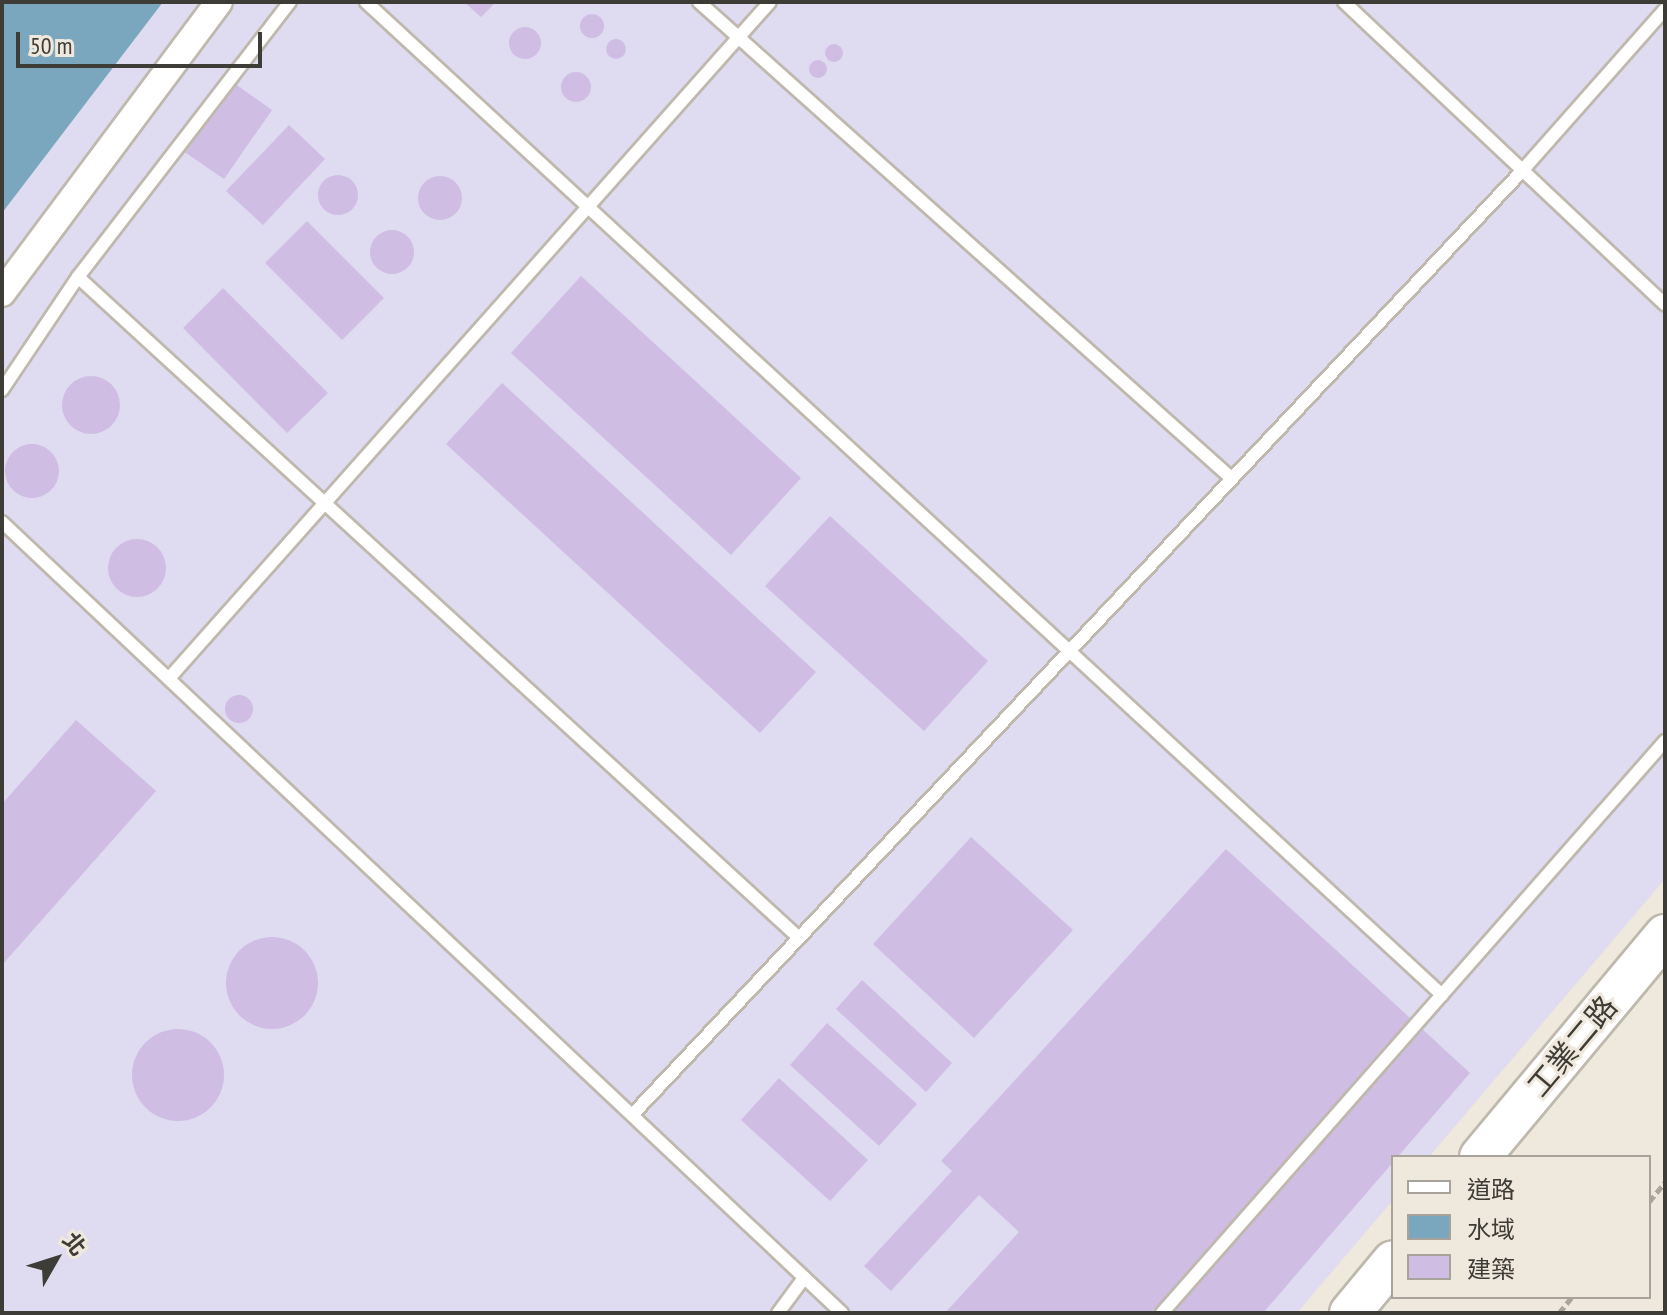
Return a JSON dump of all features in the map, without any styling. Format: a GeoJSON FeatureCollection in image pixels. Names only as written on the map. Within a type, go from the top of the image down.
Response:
{"type":"FeatureCollection","features":[{"type":"Feature","properties":{"kind":"main road","name":"工業二路"},"geometry":{"type":"LineString","coordinates":[[1482,1155],[1665,935]]}},
{"type":"Feature","properties":{"kind":"main road"},"geometry":{"type":"LineString","coordinates":[[1350,1313],[1391,1263]]}},
{"type":"Feature","properties":{"kind":"street"},"geometry":{"type":"LineString","coordinates":[[2,293],[219,2]]}},
{"type":"Feature","properties":{"kind":"lane"},"geometry":{"type":"LineString","coordinates":[[2,390],[78,277],[290,2]]}},
{"type":"Feature","properties":{"kind":"lane"},"geometry":{"type":"LineString","coordinates":[[366,2],[1442,995]]}},
{"type":"Feature","properties":{"kind":"lane"},"geometry":{"type":"LineString","coordinates":[[699,2],[1230,477]]}},
{"type":"Feature","properties":{"kind":"lane"},"geometry":{"type":"LineString","coordinates":[[172,675],[587,204],[770,2]]}},
{"type":"Feature","properties":{"kind":"lane"},"geometry":{"type":"LineString","coordinates":[[1344,2],[1521,172],[1665,304]]}},
{"type":"Feature","properties":{"kind":"lane"},"geometry":{"type":"LineString","coordinates":[[634,1113],[1230,477],[1521,172],[1665,9]]}},
{"type":"Feature","properties":{"kind":"lane"},"geometry":{"type":"LineString","coordinates":[[78,277],[322,505],[799,938]]}},
{"type":"Feature","properties":{"kind":"lane"},"geometry":{"type":"LineString","coordinates":[[2,522],[172,675],[842,1313]]}},
{"type":"Feature","properties":{"kind":"lane"},"geometry":{"type":"LineString","coordinates":[[1162,1313],[1665,741]]}},
{"type":"Feature","properties":{"kind":"lane"},"geometry":{"type":"LineString","coordinates":[[778,1313],[804,1278]]}},
{"type":"Feature","properties":{"kind":"path"},"geometry":{"type":"LineString","coordinates":[[1651,1200],[1665,1182]]}},
{"type":"Feature","properties":{"kind":"shaded area"},"geometry":{"type":"Polygon","coordinates":[[[2,2],[1665,2],[1665,879],[1431,1155],[1391,1155],[1391,1202],[1297,1313],[2,1313],[2,2]]]}},
{"type":"Feature","properties":{"kind":"water"},"geometry":{"type":"Polygon","coordinates":[[[2,2],[163,2],[2,213],[2,2]]]}},
{"type":"Feature","properties":{"kind":"building"},"geometry":{"type":"Polygon","coordinates":[[[464,2],[496,2],[481,17],[464,2]]]}},
{"type":"Feature","properties":{"kind":"building"},"geometry":{"type":"Polygon","coordinates":[[[592,14],[600,18],[604,26],[600,34],[592,38],[584,34],[580,26],[584,18],[592,14]]]}},
{"type":"Feature","properties":{"kind":"building"},"geometry":{"type":"Polygon","coordinates":[[[525,27],[536,32],[541,43],[536,54],[525,59],[514,54],[509,43],[514,32],[525,27]]]}},
{"type":"Feature","properties":{"kind":"building"},"geometry":{"type":"Polygon","coordinates":[[[616,39],[623,42],[626,49],[623,56],[616,59],[609,56],[606,49],[609,42],[616,39]]]}},
{"type":"Feature","properties":{"kind":"building"},"geometry":{"type":"Polygon","coordinates":[[[834,44],[843,53],[834,62],[825,53],[834,44]]]}},
{"type":"Feature","properties":{"kind":"building"},"geometry":{"type":"Polygon","coordinates":[[[814,60],[822,60],[827,69],[825,76],[814,78],[809,73],[809,65],[814,60]]]}},
{"type":"Feature","properties":{"kind":"building"},"geometry":{"type":"Polygon","coordinates":[[[576,72],[586,77],[591,87],[586,97],[576,102],[566,97],[561,87],[566,77],[576,72]]]}},
{"type":"Feature","properties":{"kind":"building"},"geometry":{"type":"Polygon","coordinates":[[[231,81],[272,110],[224,179],[183,151],[231,81]]]}},
{"type":"Feature","properties":{"kind":"building"},"geometry":{"type":"Polygon","coordinates":[[[289,125],[325,159],[263,225],[226,191],[289,125]]]}},
{"type":"Feature","properties":{"kind":"building"},"geometry":{"type":"Polygon","coordinates":[[[338,175],[352,181],[358,195],[352,209],[338,215],[324,209],[318,195],[324,181],[338,175]]]}},
{"type":"Feature","properties":{"kind":"building"},"geometry":{"type":"Polygon","coordinates":[[[440,176],[456,182],[462,198],[456,214],[440,220],[424,214],[418,198],[424,182],[440,176]]]}},
{"type":"Feature","properties":{"kind":"building"},"geometry":{"type":"Polygon","coordinates":[[[307,221],[384,298],[342,340],[265,263],[307,221]]]}},
{"type":"Feature","properties":{"kind":"building"},"geometry":{"type":"Polygon","coordinates":[[[392,230],[407,237],[414,252],[407,267],[392,274],[377,267],[370,252],[377,237],[392,230]]]}},
{"type":"Feature","properties":{"kind":"building"},"geometry":{"type":"Polygon","coordinates":[[[581,276],[801,478],[731,555],[511,353],[581,276]]]}},
{"type":"Feature","properties":{"kind":"building"},"geometry":{"type":"Polygon","coordinates":[[[223,288],[328,393],[287,433],[183,328],[223,288]]]}},
{"type":"Feature","properties":{"kind":"building"},"geometry":{"type":"Polygon","coordinates":[[[91,376],[112,384],[120,405],[112,426],[91,434],[70,426],[62,405],[70,384],[91,376]]]}},
{"type":"Feature","properties":{"kind":"building"},"geometry":{"type":"Polygon","coordinates":[[[502,383],[816,672],[760,733],[446,444],[502,383]]]}},
{"type":"Feature","properties":{"kind":"building"},"geometry":{"type":"Polygon","coordinates":[[[32,444],[43,446],[51,452],[57,460],[57,482],[51,490],[43,496],[32,498],[21,496],[13,490],[7,482],[5,471],[7,460],[13,452],[21,446],[32,444]]]}},
{"type":"Feature","properties":{"kind":"building"},"geometry":{"type":"Polygon","coordinates":[[[830,516],[988,661],[924,731],[765,586],[830,516]]]}},
{"type":"Feature","properties":{"kind":"building"},"geometry":{"type":"Polygon","coordinates":[[[137,539],[148,541],[157,548],[164,557],[164,579],[157,588],[148,595],[137,597],[126,595],[117,588],[110,579],[108,568],[110,557],[117,548],[126,541],[137,539]]]}},
{"type":"Feature","properties":{"kind":"building"},"geometry":{"type":"Polygon","coordinates":[[[239,695],[249,699],[253,709],[249,719],[239,723],[229,719],[225,709],[229,699],[239,695]]]}},
{"type":"Feature","properties":{"kind":"building"},"geometry":{"type":"Polygon","coordinates":[[[76,720],[156,791],[2,965],[2,804],[76,720]]]}},
{"type":"Feature","properties":{"kind":"building"},"geometry":{"type":"Polygon","coordinates":[[[971,837],[1073,930],[974,1038],[873,944],[971,837]]]}},
{"type":"Feature","properties":{"kind":"building"},"geometry":{"type":"Polygon","coordinates":[[[1226,849],[1470,1073],[1399,1155],[1391,1155],[1391,1165],[1263,1313],[945,1313],[1019,1232],[979,1195],[891,1291],[864,1266],[952,1171],[941,1161],[1226,849]]]}},
{"type":"Feature","properties":{"kind":"building"},"geometry":{"type":"Polygon","coordinates":[[[272,937],[290,941],[304,951],[314,965],[318,983],[314,1001],[304,1015],[290,1025],[272,1029],[254,1025],[240,1015],[230,1001],[226,983],[230,965],[240,951],[254,941],[272,937]]]}},
{"type":"Feature","properties":{"kind":"building"},"geometry":{"type":"Polygon","coordinates":[[[862,980],[952,1063],[926,1092],[836,1009],[862,980]]]}},
{"type":"Feature","properties":{"kind":"building"},"geometry":{"type":"Polygon","coordinates":[[[827,1023],[917,1104],[879,1146],[790,1065],[827,1023]]]}},
{"type":"Feature","properties":{"kind":"building"},"geometry":{"type":"Polygon","coordinates":[[[178,1029],[204,1037],[216,1049],[224,1075],[216,1101],[204,1113],[178,1121],[152,1113],[140,1101],[132,1075],[140,1049],[152,1037],[178,1029]]]}},
{"type":"Feature","properties":{"kind":"building"},"geometry":{"type":"Polygon","coordinates":[[[779,1078],[868,1160],[830,1201],[741,1120],[779,1078]]]}}]}
